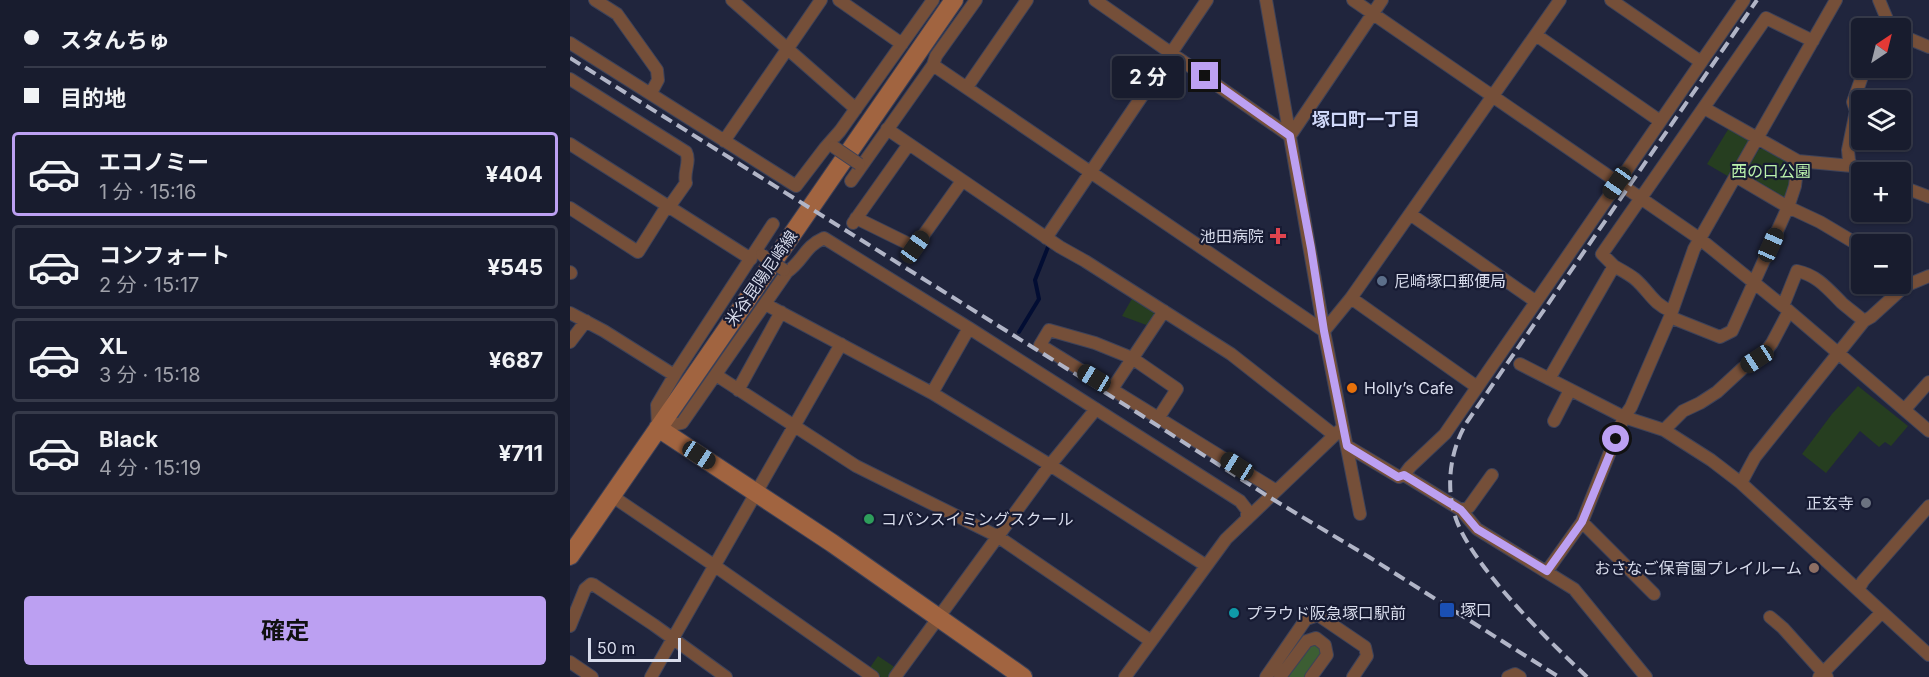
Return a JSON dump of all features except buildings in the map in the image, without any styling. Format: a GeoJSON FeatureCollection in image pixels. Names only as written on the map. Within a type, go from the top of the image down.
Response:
{"type":"FeatureCollection","features":[{"type":"Feature","properties":{"kind":"main road","name":"米谷昆陽尼崎線"},"geometry":{"type":"LineString","coordinates":[[573,547],[612,496],[954,0]]}},
{"type":"Feature","properties":{"kind":"main road"},"geometry":{"type":"LineString","coordinates":[[658,428],[757,493],[1023,677]]}},
{"type":"Feature","properties":{"kind":"street"},"geometry":{"type":"LineString","coordinates":[[595,0],[617,14],[657,70],[658,80],[651,93]]}},
{"type":"Feature","properties":{"kind":"street"},"geometry":{"type":"LineString","coordinates":[[732,0],[856,109]]}},
{"type":"Feature","properties":{"kind":"street"},"geometry":{"type":"LineString","coordinates":[[724,141],[821,0]]}},
{"type":"Feature","properties":{"kind":"street"},"geometry":{"type":"LineString","coordinates":[[838,0],[902,44]]}},
{"type":"Feature","properties":{"kind":"street"},"geometry":{"type":"LineString","coordinates":[[570,43],[796,186],[831,145],[933,0]]}},
{"type":"Feature","properties":{"kind":"street"},"geometry":{"type":"LineString","coordinates":[[851,182],[860,165],[933,65],[936,56],[976,0]]}},
{"type":"Feature","properties":{"kind":"street"},"geometry":{"type":"LineString","coordinates":[[967,87],[1027,0]]}},
{"type":"Feature","properties":{"kind":"street"},"geometry":{"type":"LineString","coordinates":[[1095,0],[1290,136]]}},
{"type":"Feature","properties":{"kind":"street"},"geometry":{"type":"LineString","coordinates":[[1046,238],[1208,0]]}},
{"type":"Feature","properties":{"kind":"street"},"geometry":{"type":"LineString","coordinates":[[1266,0],[1324,331],[1360,514]]}},
{"type":"Feature","properties":{"kind":"street"},"geometry":{"type":"LineString","coordinates":[[1353,0],[1700,239],[1786,308],[1929,431]]}},
{"type":"Feature","properties":{"kind":"street"},"geometry":{"type":"LineString","coordinates":[[1290,136],[1382,0]]}},
{"type":"Feature","properties":{"kind":"street"},"geometry":{"type":"LineString","coordinates":[[1324,331],[1351,298],[1560,0]]}},
{"type":"Feature","properties":{"kind":"street"},"geometry":{"type":"LineString","coordinates":[[1611,0],[1701,62]]}},
{"type":"Feature","properties":{"kind":"street"},"geometry":{"type":"LineString","coordinates":[[1547,571],[1582,522],[1624,417],[1631,407],[1671,314],[1694,249],[1836,0]]}},
{"type":"Feature","properties":{"kind":"street"},"geometry":{"type":"LineString","coordinates":[[1879,0],[1887,18]]}},
{"type":"Feature","properties":{"kind":"street"},"geometry":{"type":"LineString","coordinates":[[1347,446],[1398,477],[1404,475],[1445,434],[1742,1]]}},
{"type":"Feature","properties":{"kind":"street"},"geometry":{"type":"LineString","coordinates":[[1884,18],[1885,14]]}},
{"type":"Feature","properties":{"kind":"street"},"geometry":{"type":"LineString","coordinates":[[1798,160],[1795,186],[1788,207],[1736,326],[1726,335],[1720,337],[1671,314],[1648,296],[1636,280],[1614,266],[1602,254],[1766,18],[1813,40]]}},
{"type":"Feature","properties":{"kind":"street"},"geometry":{"type":"LineString","coordinates":[[1536,35],[1660,121]]}},
{"type":"Feature","properties":{"kind":"street"},"geometry":{"type":"LineString","coordinates":[[1911,40],[1929,47]]}},
{"type":"Feature","properties":{"kind":"street"},"geometry":{"type":"LineString","coordinates":[[933,65],[1324,331]]}},
{"type":"Feature","properties":{"kind":"street"},"geometry":{"type":"LineString","coordinates":[[1851,164],[1848,150],[1856,111],[1853,102],[1861,78]]}},
{"type":"Feature","properties":{"kind":"street"},"geometry":{"type":"LineString","coordinates":[[570,79],[686,152],[688,156],[684,176],[686,183],[638,252],[570,208]]}},
{"type":"Feature","properties":{"kind":"street"},"geometry":{"type":"LineString","coordinates":[[1704,108],[1798,160],[1851,166]]}},
{"type":"Feature","properties":{"kind":"street"},"geometry":{"type":"LineString","coordinates":[[887,129],[1046,238],[1231,354],[1334,435]]}},
{"type":"Feature","properties":{"kind":"street"},"geometry":{"type":"LineString","coordinates":[[570,144],[668,207],[785,271]]}},
{"type":"Feature","properties":{"kind":"street"},"geometry":{"type":"LineString","coordinates":[[909,144],[854,221],[915,247],[962,181]]}},
{"type":"Feature","properties":{"kind":"street"},"geometry":{"type":"LineString","coordinates":[[831,145],[860,165]]}},
{"type":"Feature","properties":{"kind":"street"},"geometry":{"type":"LineString","coordinates":[[1737,177],[1851,241]]}},
{"type":"Feature","properties":{"kind":"street"},"geometry":{"type":"LineString","coordinates":[[1911,190],[1929,197]]}},
{"type":"Feature","properties":{"kind":"street"},"geometry":{"type":"LineString","coordinates":[[1410,214],[1535,301]]}},
{"type":"Feature","properties":{"kind":"street"},"geometry":{"type":"LineString","coordinates":[[773,224],[756,255],[674,375],[657,405],[658,428],[682,423],[765,304],[785,271],[798,265],[812,243],[824,238],[1240,501],[1247,510],[1247,519]]}},
{"type":"Feature","properties":{"kind":"street"},"geometry":{"type":"LineString","coordinates":[[1548,379],[1614,266]]}},
{"type":"Feature","properties":{"kind":"street"},"geometry":{"type":"LineString","coordinates":[[1664,430],[1683,411],[1717,392],[1743,368],[1763,355],[1772,343],[1797,271],[1809,273],[1864,321]]}},
{"type":"Feature","properties":{"kind":"street"},"geometry":{"type":"LineString","coordinates":[[1911,282],[1929,276]]}},
{"type":"Feature","properties":{"kind":"street"},"geometry":{"type":"LineString","coordinates":[[1741,483],[1755,457],[1864,321],[1871,317],[1893,294]]}},
{"type":"Feature","properties":{"kind":"street"},"geometry":{"type":"LineString","coordinates":[[1351,298],[1477,387]]}},
{"type":"Feature","properties":{"kind":"street"},"geometry":{"type":"LineString","coordinates":[[765,304],[932,393],[1050,465],[1205,566]]}},
{"type":"Feature","properties":{"kind":"street"},"geometry":{"type":"LineString","coordinates":[[1112,388],[1164,311]]}},
{"type":"Feature","properties":{"kind":"street"},"geometry":{"type":"LineString","coordinates":[[738,390],[781,312]]}},
{"type":"Feature","properties":{"kind":"street"},"geometry":{"type":"LineString","coordinates":[[570,313],[674,375]]}},
{"type":"Feature","properties":{"kind":"street"},"geometry":{"type":"LineString","coordinates":[[570,342],[585,321]]}},
{"type":"Feature","properties":{"kind":"street"},"geometry":{"type":"LineString","coordinates":[[932,393],[969,328]]}},
{"type":"Feature","properties":{"kind":"street"},"geometry":{"type":"LineString","coordinates":[[1159,417],[1177,389],[1132,358],[1095,343],[1049,330],[1040,345],[1275,490]]}},
{"type":"Feature","properties":{"kind":"street"},"geometry":{"type":"LineString","coordinates":[[651,677],[841,344]]}},
{"type":"Feature","properties":{"kind":"street"},"geometry":{"type":"LineString","coordinates":[[1520,364],[1624,417],[1664,430],[1711,460],[1741,483],[1927,650]]}},
{"type":"Feature","properties":{"kind":"street"},"geometry":{"type":"LineString","coordinates":[[716,375],[856,466],[997,536],[1151,641]]}},
{"type":"Feature","properties":{"kind":"street"},"geometry":{"type":"LineString","coordinates":[[1905,409],[1929,382]]}},
{"type":"Feature","properties":{"kind":"street"},"geometry":{"type":"LineString","coordinates":[[1554,421],[1570,390]]}},
{"type":"Feature","properties":{"kind":"street"},"geometry":{"type":"LineString","coordinates":[[895,677],[1050,465],[1096,409]]}},
{"type":"Feature","properties":{"kind":"street"},"geometry":{"type":"LineString","coordinates":[[1125,677],[1226,539],[1344,426]]}},
{"type":"Feature","properties":{"kind":"street"},"geometry":{"type":"LineString","coordinates":[[1404,475],[1461,510],[1477,529],[1574,590],[1646,677]]}},
{"type":"Feature","properties":{"kind":"street"},"geometry":{"type":"LineString","coordinates":[[1461,510],[1469,507],[1491,475]]}},
{"type":"Feature","properties":{"kind":"street"},"geometry":{"type":"LineString","coordinates":[[612,496],[873,677]]}},
{"type":"Feature","properties":{"kind":"street"},"geometry":{"type":"LineString","coordinates":[[1858,590],[1863,581],[1929,506]]}},
{"type":"Feature","properties":{"kind":"street"},"geometry":{"type":"LineString","coordinates":[[1582,522],[1654,594]]}},
{"type":"Feature","properties":{"kind":"street"},"geometry":{"type":"LineString","coordinates":[[570,626],[585,589],[591,584],[598,586],[726,677]]}},
{"type":"Feature","properties":{"kind":"street"},"geometry":{"type":"LineString","coordinates":[[1770,617],[1783,628],[1823,676],[1882,612]]}},
{"type":"Feature","properties":{"kind":"street"},"geometry":{"type":"LineString","coordinates":[[1266,677],[1306,620],[1318,615],[1360,643],[1366,650],[1365,659],[1353,677]]}},
{"type":"Feature","properties":{"kind":"street"},"geometry":{"type":"LineString","coordinates":[[1280,677],[1307,641],[1316,638],[1325,645],[1327,655],[1311,677]]}},
{"type":"Feature","properties":{"kind":"street"},"geometry":{"type":"LineString","coordinates":[[570,662],[592,677]]}},
{"type":"Feature","properties":{"kind":"street"},"geometry":{"type":"LineString","coordinates":[[1508,677],[1515,674],[1520,677]]}},
{"type":"Feature","properties":{"kind":"green space","name":"西の口公園"},"geometry":{"type":"Polygon","coordinates":[[[1729,128],[1750,141],[1731,178],[1707,164],[1729,128]]]}},
{"type":"Feature","properties":{"kind":"green space","name":"西の口公園"},"geometry":{"type":"Polygon","coordinates":[[[1759,149],[1766,149],[1791,163],[1793,168],[1788,197],[1745,176],[1745,172],[1759,149]]]}},
{"type":"Feature","properties":{"kind":"green space"},"geometry":{"type":"Polygon","coordinates":[[[1133,297],[1158,312],[1149,326],[1122,316],[1133,297]]]}},
{"type":"Feature","properties":{"kind":"green space"},"geometry":{"type":"Polygon","coordinates":[[[1858,386],[1908,426],[1891,446],[1885,442],[1879,447],[1860,431],[1826,473],[1802,454],[1832,414],[1858,386]]]}},
{"type":"Feature","properties":{"kind":"green space"},"geometry":{"type":"Polygon","coordinates":[[[1314,645],[1320,649],[1320,654],[1304,677],[1288,677],[1310,647],[1314,645]]]}},
{"type":"Feature","properties":{"kind":"green space"},"geometry":{"type":"Polygon","coordinates":[[[878,656],[896,668],[890,677],[881,677],[869,669],[878,656]]]}},
{"type":"Feature","properties":{"kind":"waterway"},"geometry":{"type":"LineString","coordinates":[[1019,332],[1039,299],[1035,280],[1048,247]]}},
{"type":"Feature","properties":{"kind":"railway"},"geometry":{"type":"LineString","coordinates":[[1587,677],[1514,603],[1465,539],[1456,519],[1451,494],[1453,457],[1467,422],[1757,0]]}},
{"type":"Feature","properties":{"kind":"railway"},"geometry":{"type":"LineString","coordinates":[[570,58],[1559,677]]}},
{"type":"Feature","properties":{"kind":"place","name":"池田病院"},"geometry":{"type":"Point","coordinates":[1278,236]}},
{"type":"Feature","properties":{"kind":"place","name":"尼崎塚口郵便局"},"geometry":{"type":"Point","coordinates":[1382,281]}},
{"type":"Feature","properties":{"kind":"place","name":"Holly’s Cafe"},"geometry":{"type":"Point","coordinates":[1352,388]}},
{"type":"Feature","properties":{"kind":"place","name":"正玄寺"},"geometry":{"type":"Point","coordinates":[1866,503]}},
{"type":"Feature","properties":{"kind":"place","name":"コパンスイミングスクール"},"geometry":{"type":"Point","coordinates":[869,519]}},
{"type":"Feature","properties":{"kind":"place","name":"おさなご保育園プレイルーム"},"geometry":{"type":"Point","coordinates":[1814,568]}},
{"type":"Feature","properties":{"kind":"place","name":"塚口"},"geometry":{"type":"Point","coordinates":[1447,610]}},
{"type":"Feature","properties":{"kind":"place","name":"プラウド阪急塚口駅前"},"geometry":{"type":"Point","coordinates":[1234,613]}},
{"type":"Feature","properties":{"kind":"district","name":"塚口町一丁目"},"geometry":{"type":"Point","coordinates":[1366,119]}},
{"type":"Feature","properties":{"kind":"route"},"geometry":{"type":"LineString","coordinates":[[1205,76],[1290,136],[1324,331],[1347,446],[1398,477],[1404,475],[1461,510],[1477,529],[1547,571],[1582,522],[1616,439]]}}]}
